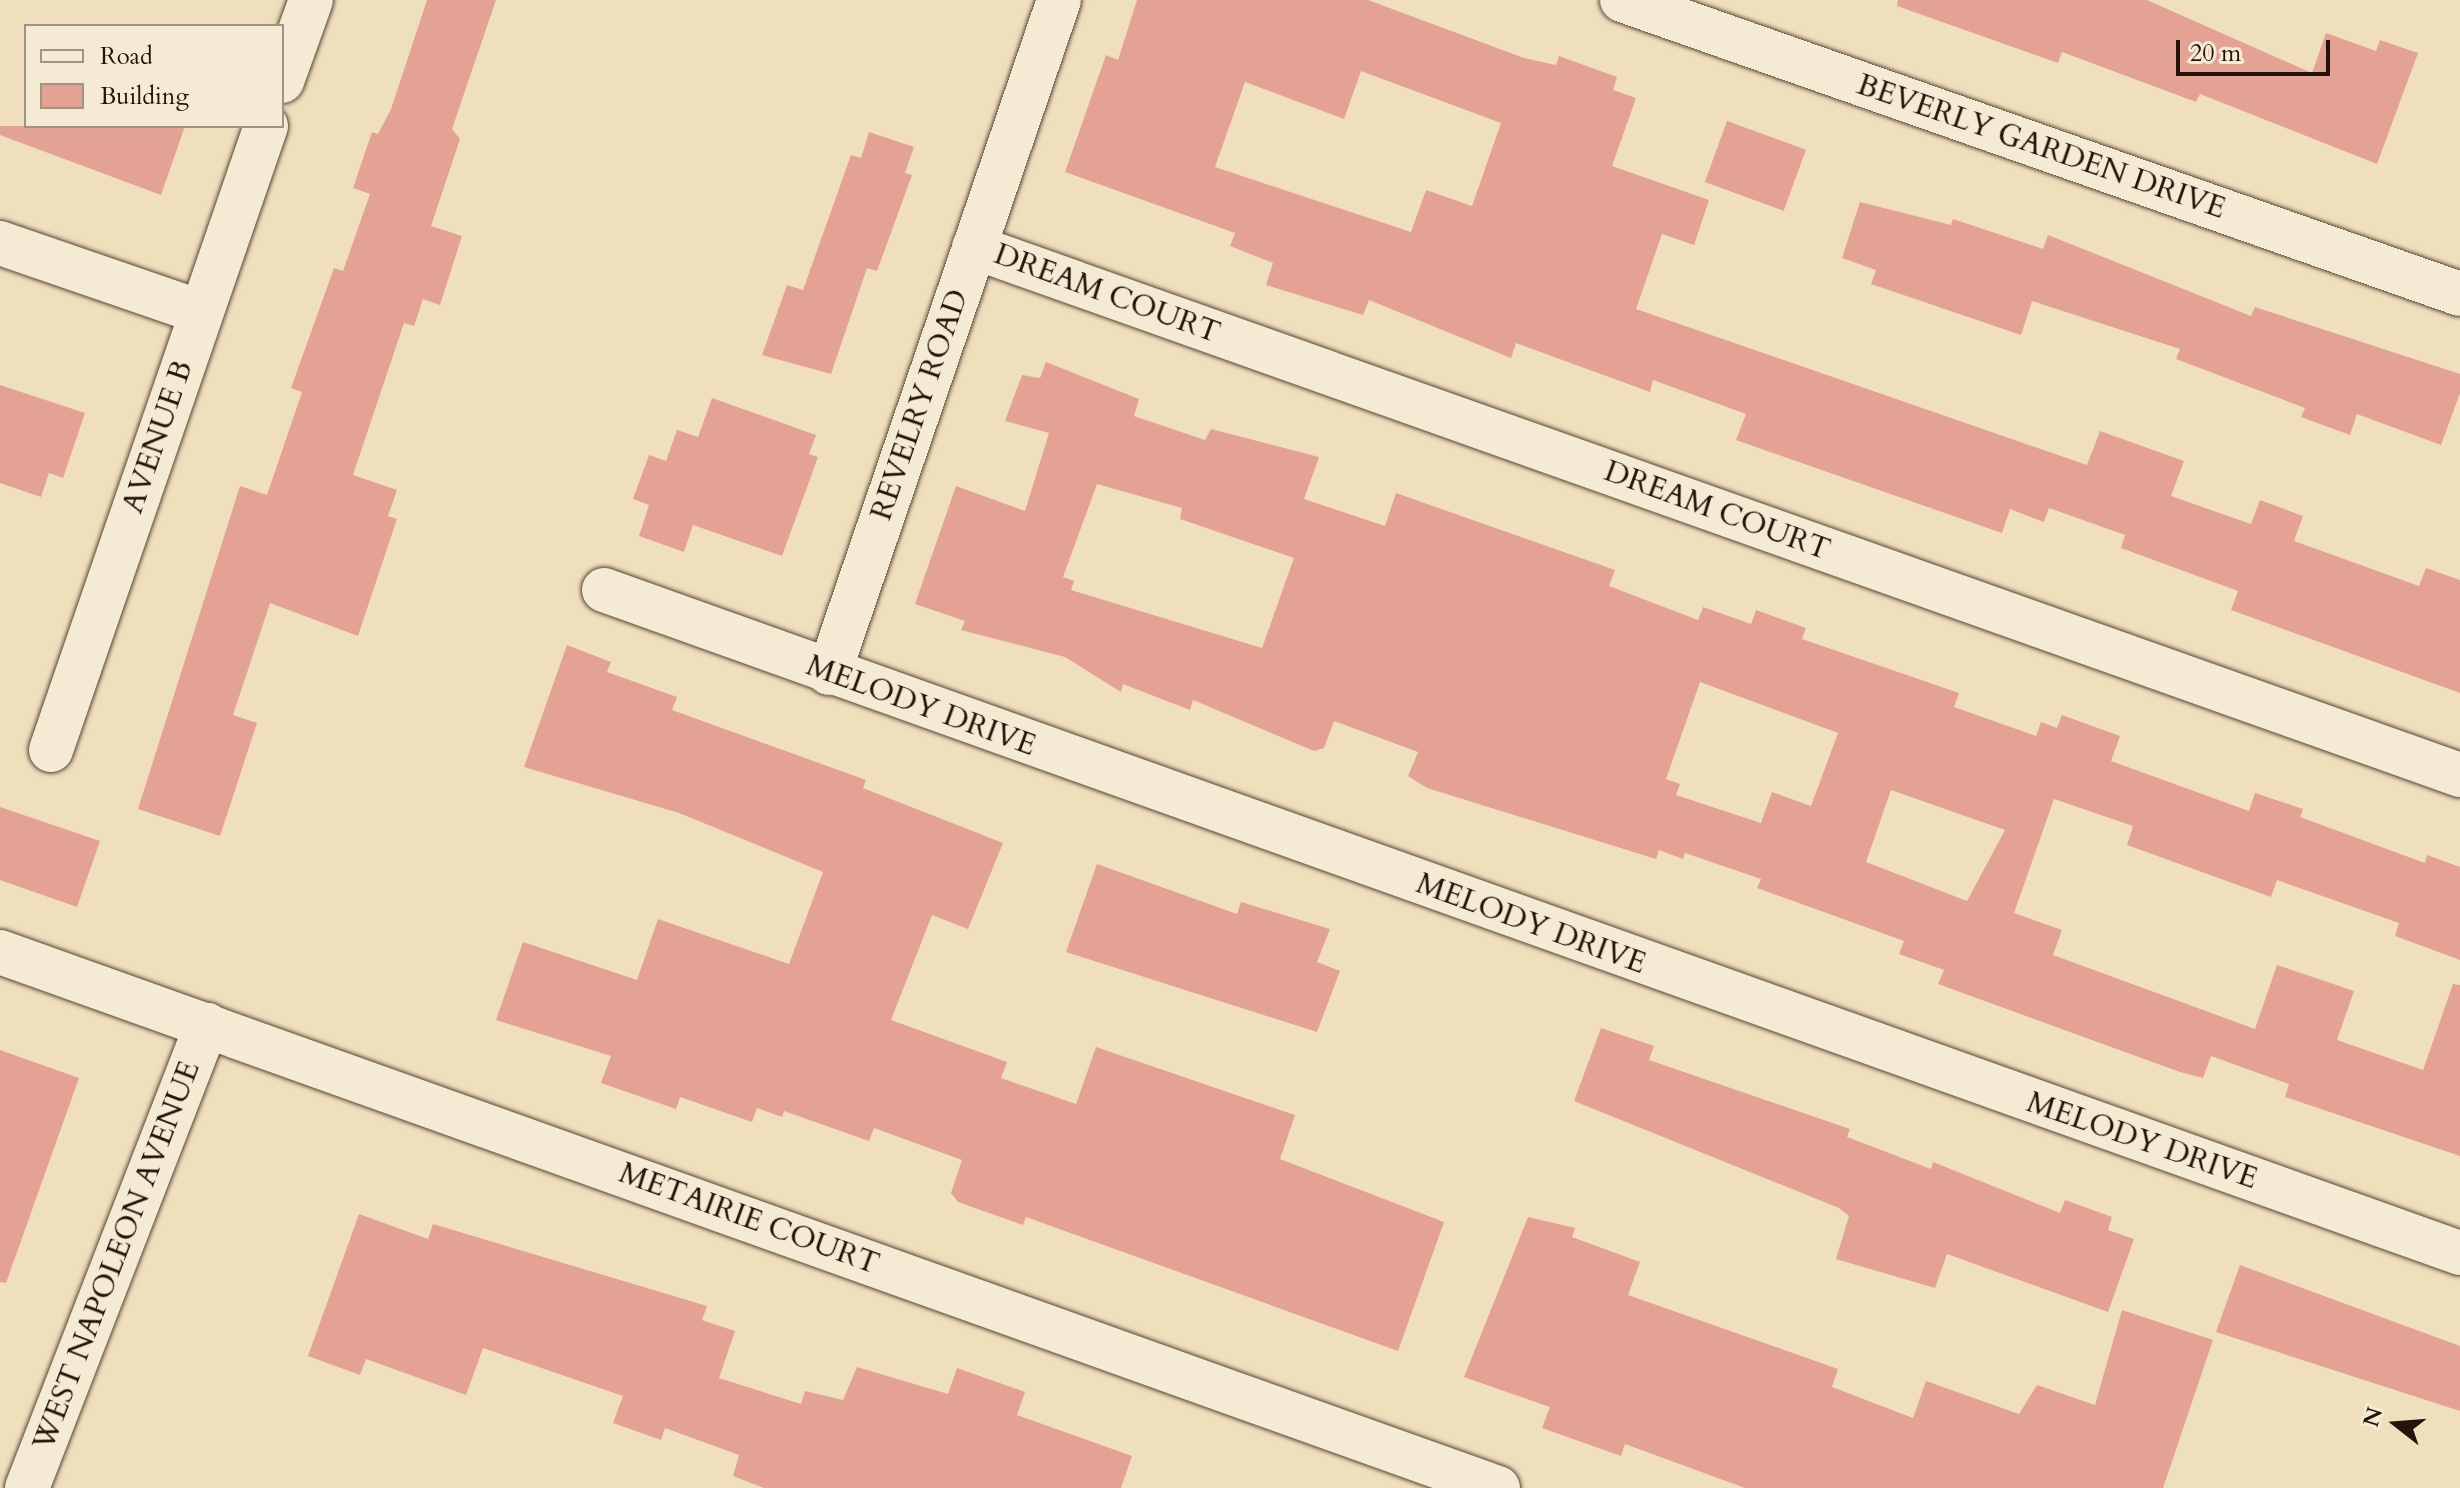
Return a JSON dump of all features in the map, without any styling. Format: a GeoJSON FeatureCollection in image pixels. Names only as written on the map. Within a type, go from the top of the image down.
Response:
{"type":"FeatureCollection","features":[{"type":"Feature","properties":{"kind":"street"},"geometry":{"type":"LineString","coordinates":[[284,75],[311,0]]}},
{"type":"Feature","properties":{"kind":"street","name":"REVELRY ROAD"},"geometry":{"type":"LineString","coordinates":[[829,673],[1059,0]]}},
{"type":"Feature","properties":{"kind":"street","name":"BEVERLY GARDEN DRIVE"},"geometry":{"type":"LineString","coordinates":[[1622,0],[2460,294]]}},
{"type":"Feature","properties":{"kind":"street","name":"AVENUE B"},"geometry":{"type":"LineString","coordinates":[[51,750],[265,128]]}},
{"type":"Feature","properties":{"kind":"street"},"geometry":{"type":"LineString","coordinates":[[0,243],[200,312]]}},
{"type":"Feature","properties":{"kind":"street","name":"DREAM COURT"},"geometry":{"type":"LineString","coordinates":[[974,247],[2460,775]]}},
{"type":"Feature","properties":{"kind":"street","name":"MELODY DRIVE"},"geometry":{"type":"LineString","coordinates":[[604,590],[829,673],[2460,1253]]}},
{"type":"Feature","properties":{"kind":"street","name":"METAIRIE COURT"},"geometry":{"type":"LineString","coordinates":[[0,952],[1498,1488]]}},
{"type":"Feature","properties":{"kind":"street","name":"WEST NAPOLEON AVENUE"},"geometry":{"type":"LineString","coordinates":[[27,1488],[207,1025]]}},
{"type":"Feature","properties":{"kind":"building"},"geometry":{"type":"Polygon","coordinates":[[[427,0],[496,0],[452,129],[460,139],[431,226],[462,236],[440,305],[423,299],[414,326],[404,323],[353,475],[397,490],[388,516],[397,519],[358,636],[270,603],[233,715],[257,723],[220,836],[138,809],[240,486],[267,495],[302,392],[291,388],[334,268],[343,271],[370,194],[353,188],[372,132],[378,134],[391,109],[427,0]]]}},
{"type":"Feature","properties":{"kind":"building"},"geometry":{"type":"Polygon","coordinates":[[[1137,0],[1368,0],[1524,58],[1556,65],[1559,56],[1617,77],[1613,90],[1636,98],[1612,166],[1709,200],[1694,245],[1662,234],[1636,309],[2087,465],[2100,431],[2184,461],[2171,496],[2251,524],[2260,500],[2303,516],[2294,541],[2419,586],[2426,568],[2460,580],[2460,693],[2231,610],[2238,591],[2121,548],[2125,535],[2049,508],[2044,522],[2010,509],[2002,533],[1736,440],[1746,414],[1653,380],[1650,392],[1516,343],[1511,358],[1369,300],[1363,315],[1266,285],[1273,263],[1230,246],[1235,233],[1065,172],[1106,55],[1118,60],[1137,0]],[[1361,71],[1344,119],[1245,82],[1215,167],[1411,232],[1426,190],[1472,206],[1501,123],[1361,71]]]}},
{"type":"Feature","properties":{"kind":"building"},"geometry":{"type":"Polygon","coordinates":[[[1898,0],[2147,0],[2312,73],[2326,33],[2376,51],[2380,40],[2418,53],[2377,164],[2200,94],[2196,102],[2062,52],[2058,63],[1897,6],[1898,0]]]}},
{"type":"Feature","properties":{"kind":"building"},"geometry":{"type":"Polygon","coordinates":[[[1727,121],[1806,150],[1784,211],[1705,182],[1727,121]]]}},
{"type":"Feature","properties":{"kind":"building"},"geometry":{"type":"Polygon","coordinates":[[[0,126],[184,128],[161,195],[0,135],[0,126]]]}},
{"type":"Feature","properties":{"kind":"building"},"geometry":{"type":"Polygon","coordinates":[[[869,132],[914,147],[905,173],[912,175],[877,271],[867,268],[831,374],[762,355],[787,285],[803,290],[851,155],[861,158],[869,132]]]}},
{"type":"Feature","properties":{"kind":"building"},"geometry":{"type":"Polygon","coordinates":[[[1860,202],[1951,225],[1953,219],[2043,249],[2048,235],[2251,316],[2255,307],[2460,374],[2460,393],[2441,445],[2357,414],[2350,435],[2301,417],[2305,408],[2176,359],[2180,349],[2032,301],[2021,335],[1871,284],[1876,270],[1842,258],[1860,202]]]}},
{"type":"Feature","properties":{"kind":"building"},"geometry":{"type":"Polygon","coordinates":[[[1046,362],[1139,399],[1134,416],[1205,440],[1211,429],[1319,457],[1304,499],[1385,526],[1396,493],[1615,570],[1609,586],[1698,620],[1703,607],[1751,624],[1756,610],[1806,628],[1802,639],[1959,693],[1954,707],[2036,736],[2041,722],[2057,728],[2062,715],[2120,736],[2111,761],[2249,811],[2255,793],[2303,809],[2300,817],[2425,863],[2427,855],[2460,867],[2460,960],[2395,936],[2399,923],[2277,880],[2271,897],[2127,845],[2133,826],[2054,799],[2014,913],[2062,930],[2053,955],[2255,1029],[2277,965],[2354,991],[2337,1040],[2423,1070],[2453,984],[2460,985],[2460,1156],[2285,1097],[2289,1084],[2211,1056],[2203,1078],[2180,1072],[1938,984],[1944,970],[1899,954],[1904,941],[1757,888],[1761,879],[1685,853],[1683,859],[1659,850],[1656,859],[1427,788],[1408,776],[1418,752],[1334,721],[1324,748],[1314,751],[1193,700],[1190,710],[1123,684],[1121,692],[1065,657],[961,630],[965,621],[915,604],[956,486],[1025,511],[1049,433],[1005,421],[1022,375],[1040,378],[1046,362]],[[1097,484],[1063,577],[1074,581],[1071,590],[1262,648],[1294,558],[1180,519],[1182,508],[1097,484]],[[1700,682],[1666,779],[1680,784],[1676,795],[1761,823],[1772,792],[1811,806],[1838,733],[1700,682]],[[1891,790],[1866,862],[1967,901],[2005,830],[1891,790]]]}},
{"type":"Feature","properties":{"kind":"building"},"geometry":{"type":"Polygon","coordinates":[[[0,385],[85,413],[63,478],[49,473],[41,497],[0,483],[0,385]]]}},
{"type":"Feature","properties":{"kind":"building"},"geometry":{"type":"Polygon","coordinates":[[[712,398],[816,435],[809,454],[818,457],[782,556],[693,525],[684,552],[639,536],[649,505],[633,499],[649,455],[666,461],[677,430],[698,437],[712,398]]]}},
{"type":"Feature","properties":{"kind":"building"},"geometry":{"type":"Polygon","coordinates":[[[567,645],[611,662],[607,672],[677,697],[672,710],[866,780],[863,788],[1003,843],[968,929],[932,915],[891,1020],[1007,1062],[1001,1078],[1076,1104],[1096,1047],[1295,1115],[1280,1159],[1444,1222],[1398,1351],[1026,1217],[1023,1225],[958,1202],[951,1193],[962,1160],[874,1128],[869,1141],[784,1111],[782,1117],[757,1108],[752,1122],[680,1097],[676,1109],[601,1083],[611,1056],[496,1020],[523,942],[637,980],[658,919],[789,964],[823,872],[679,813],[524,767],[567,645]]]}},
{"type":"Feature","properties":{"kind":"building"},"geometry":{"type":"Polygon","coordinates":[[[0,807],[100,841],[77,907],[0,880],[0,807]]]}},
{"type":"Feature","properties":{"kind":"building"},"geometry":{"type":"Polygon","coordinates":[[[1097,864],[1237,914],[1241,902],[1330,929],[1317,962],[1340,971],[1317,1032],[1066,952],[1097,864]]]}},
{"type":"Feature","properties":{"kind":"building"},"geometry":{"type":"Polygon","coordinates":[[[1601,1028],[1654,1046],[1649,1060],[1850,1129],[1847,1137],[1931,1169],[1933,1162],[2060,1213],[2065,1200],[2112,1217],[2108,1230],[2134,1239],[2108,1312],[1947,1254],[1935,1288],[1836,1259],[1849,1216],[1839,1208],[1574,1101],[1601,1028]]]}},
{"type":"Feature","properties":{"kind":"building"},"geometry":{"type":"Polygon","coordinates":[[[0,1050],[79,1078],[6,1283],[0,1282],[0,1050]]]}},
{"type":"Feature","properties":{"kind":"building"},"geometry":{"type":"Polygon","coordinates":[[[359,1214],[428,1239],[433,1224],[707,1306],[702,1320],[735,1331],[719,1378],[801,1404],[805,1391],[843,1400],[857,1367],[948,1394],[957,1368],[1025,1392],[1017,1415],[1132,1456],[1121,1488],[764,1488],[733,1476],[739,1455],[665,1428],[661,1440],[613,1423],[623,1396],[483,1348],[466,1395],[366,1359],[360,1375],[308,1356],[359,1214]]]}},
{"type":"Feature","properties":{"kind":"building"},"geometry":{"type":"Polygon","coordinates":[[[1528,1217],[1575,1228],[1572,1237],[1640,1262],[1628,1295],[1838,1369],[1832,1387],[1913,1418],[1926,1381],[2019,1414],[2037,1385],[2095,1405],[2122,1310],[2213,1340],[2163,1488],[1745,1488],[1625,1444],[1621,1456],[1542,1428],[1550,1407],[1464,1377],[1528,1217]]]}},
{"type":"Feature","properties":{"kind":"building"},"geometry":{"type":"Polygon","coordinates":[[[2240,1265],[2460,1346],[2460,1411],[2216,1332],[2240,1265]]]}}]}
